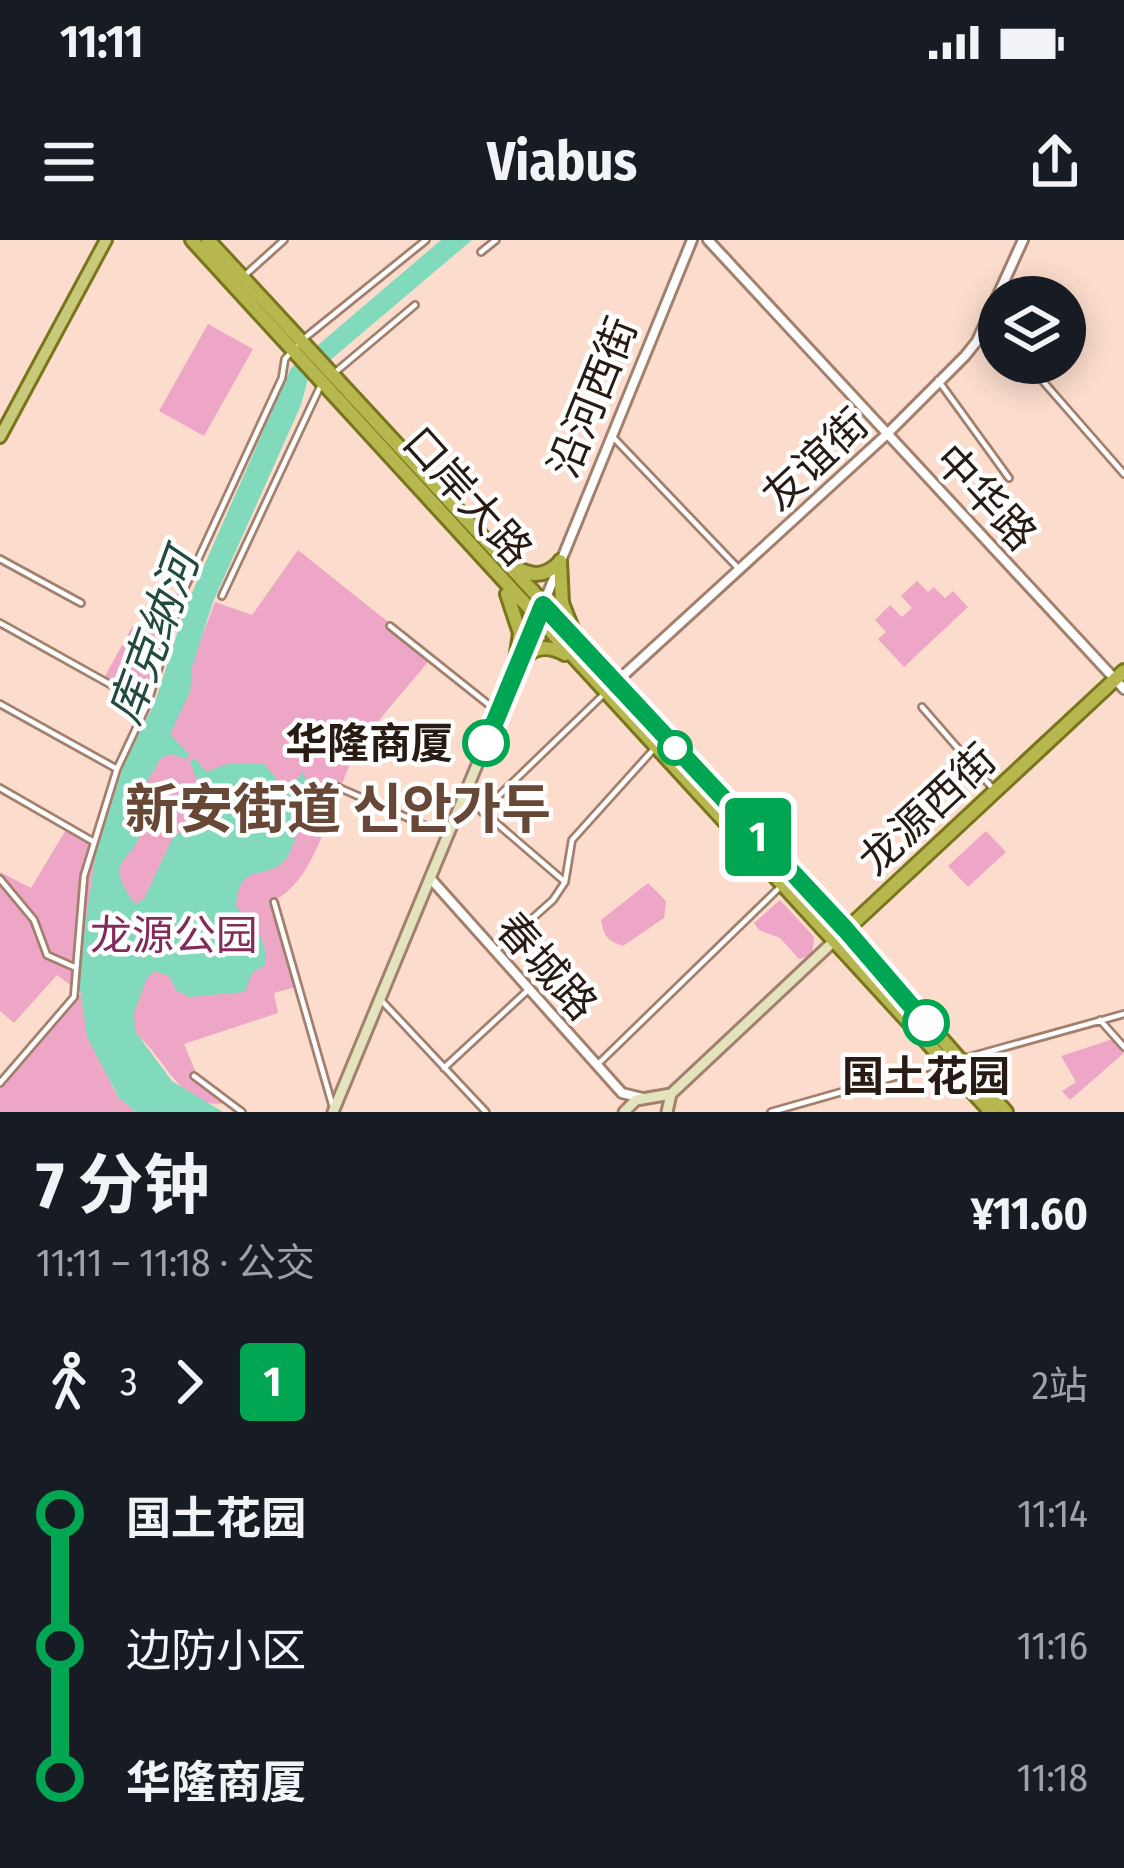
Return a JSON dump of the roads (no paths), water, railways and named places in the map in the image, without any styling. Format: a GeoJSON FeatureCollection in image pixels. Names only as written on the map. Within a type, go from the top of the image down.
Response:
{"type":"FeatureCollection","features":[{"type":"Feature","properties":{"kind":"highway","name":"口岸大路"},"geometry":{"type":"LineString","coordinates":[[192,240],[500,569],[537,619],[579,653]]}},
{"type":"Feature","properties":{"kind":"highway","name":"口岸大路"},"geometry":{"type":"LineString","coordinates":[[208,240],[298,348]]}},
{"type":"Feature","properties":{"kind":"highway"},"geometry":{"type":"LineString","coordinates":[[514,674],[520,641],[500,569],[534,575],[546,573],[560,561]]}},
{"type":"Feature","properties":{"kind":"highway"},"geometry":{"type":"LineString","coordinates":[[514,674],[535,649],[579,653],[564,612],[560,561]]}},
{"type":"Feature","properties":{"kind":"highway","name":"口岸大路"},"geometry":{"type":"LineString","coordinates":[[500,569],[543,605],[610,687],[846,930],[991,1112]]}},
{"type":"Feature","properties":{"kind":"highway","name":"龙源西街"},"geometry":{"type":"LineString","coordinates":[[834,941],[1121,680]]}},
{"type":"Feature","properties":{"kind":"highway","name":"口岸大路"},"geometry":{"type":"LineString","coordinates":[[610,687],[656,746],[834,941],[1006,1112]]}},
{"type":"Feature","properties":{"kind":"main road"},"geometry":{"type":"LineString","coordinates":[[0,437],[5,416],[103,240]]}},
{"type":"Feature","properties":{"kind":"main road","name":"沿河西街"},"geometry":{"type":"LineString","coordinates":[[333,1111],[543,605]]}},
{"type":"Feature","properties":{"kind":"main road","name":"龙源西街"},"geometry":{"type":"LineString","coordinates":[[671,1094],[834,941]]}},
{"type":"Feature","properties":{"kind":"main road"},"geometry":{"type":"LineString","coordinates":[[624,1112],[631,1102],[645,1098],[671,1094],[665,1112],[645,1098]]}},
{"type":"Feature","properties":{"kind":"street"},"geometry":{"type":"LineString","coordinates":[[243,277],[284,240]]}},
{"type":"Feature","properties":{"kind":"street"},"geometry":{"type":"LineString","coordinates":[[0,1083],[74,997],[84,875],[117,769],[147,705],[182,594],[298,348],[426,240]]}},
{"type":"Feature","properties":{"kind":"street"},"geometry":{"type":"LineString","coordinates":[[481,252],[496,240]]}},
{"type":"Feature","properties":{"kind":"street","name":"沿河西街"},"geometry":{"type":"LineString","coordinates":[[543,605],[692,240]]}},
{"type":"Feature","properties":{"kind":"street","name":"中华路"},"geometry":{"type":"LineString","coordinates":[[708,240],[886,435],[1121,680]]}},
{"type":"Feature","properties":{"kind":"street","name":"友谊街"},"geometry":{"type":"LineString","coordinates":[[1006,276],[1023,240]]}},
{"type":"Feature","properties":{"kind":"street"},"geometry":{"type":"LineString","coordinates":[[222,596],[324,376],[415,305]]}},
{"type":"Feature","properties":{"kind":"street","name":"友谊街"},"geometry":{"type":"LineString","coordinates":[[610,687],[886,435],[978,339]]}},
{"type":"Feature","properties":{"kind":"street"},"geometry":{"type":"LineString","coordinates":[[938,380],[1009,478]]}},
{"type":"Feature","properties":{"kind":"street"},"geometry":{"type":"LineString","coordinates":[[1045,384],[1124,474]]}},
{"type":"Feature","properties":{"kind":"street"},"geometry":{"type":"LineString","coordinates":[[612,436],[739,569]]}},
{"type":"Feature","properties":{"kind":"street"},"geometry":{"type":"LineString","coordinates":[[0,559],[81,603]]}},
{"type":"Feature","properties":{"kind":"street"},"geometry":{"type":"LineString","coordinates":[[0,623],[147,705]]}},
{"type":"Feature","properties":{"kind":"street"},"geometry":{"type":"LineString","coordinates":[[390,626],[499,712]]}},
{"type":"Feature","properties":{"kind":"street"},"geometry":{"type":"LineString","coordinates":[[482,812],[610,687]]}},
{"type":"Feature","properties":{"kind":"street"},"geometry":{"type":"LineString","coordinates":[[0,704],[117,769]]}},
{"type":"Feature","properties":{"kind":"street"},"geometry":{"type":"LineString","coordinates":[[922,707],[995,791]]}},
{"type":"Feature","properties":{"kind":"street"},"geometry":{"type":"LineString","coordinates":[[494,952],[553,900],[565,883],[572,840],[656,746]]}},
{"type":"Feature","properties":{"kind":"street"},"geometry":{"type":"LineString","coordinates":[[333,785],[449,836]]}},
{"type":"Feature","properties":{"kind":"street"},"geometry":{"type":"LineString","coordinates":[[0,788],[94,842]]}},
{"type":"Feature","properties":{"kind":"street"},"geometry":{"type":"LineString","coordinates":[[465,796],[565,883]]}},
{"type":"Feature","properties":{"kind":"street"},"geometry":{"type":"LineString","coordinates":[[0,878],[34,920],[47,955],[74,967]]}},
{"type":"Feature","properties":{"kind":"street","name":"春城路"},"geometry":{"type":"LineString","coordinates":[[430,878],[622,1093]]}},
{"type":"Feature","properties":{"kind":"street"},"geometry":{"type":"LineString","coordinates":[[596,1065],[783,884]]}},
{"type":"Feature","properties":{"kind":"street"},"geometry":{"type":"LineString","coordinates":[[274,902],[333,1111]]}},
{"type":"Feature","properties":{"kind":"street"},"geometry":{"type":"LineString","coordinates":[[445,1068],[527,991]]}},
{"type":"Feature","properties":{"kind":"street"},"geometry":{"type":"LineString","coordinates":[[380,999],[486,1112]]}},
{"type":"Feature","properties":{"kind":"street"},"geometry":{"type":"LineString","coordinates":[[771,1112],[1124,1014]]}},
{"type":"Feature","properties":{"kind":"street"},"geometry":{"type":"LineString","coordinates":[[1100,1020],[1124,1047]]}},
{"type":"Feature","properties":{"kind":"street"},"geometry":{"type":"LineString","coordinates":[[194,1076],[242,1112]]}},
{"type":"Feature","properties":{"kind":"street"},"geometry":{"type":"LineString","coordinates":[[624,1112],[622,1093],[645,1098]]}},
{"type":"Feature","properties":{"kind":"place","name":"华隆商厦"},"geometry":{"type":"Point","coordinates":[486,743]}},
{"type":"Feature","properties":{"kind":"place","name":"国土花园"},"geometry":{"type":"Point","coordinates":[926,1023]}},
{"type":"Feature","properties":{"kind":"district","name":"新安街道 신안가두"},"geometry":{"type":"Point","coordinates":[338,809]}},
{"type":"Feature","properties":{"kind":"water label","name":"库克纳河"},"geometry":{"type":"Point","coordinates":[153,637]}},
{"type":"Feature","properties":{"kind":"park label","name":"龙源公园"},"geometry":{"type":"Point","coordinates":[174,935]}}]}
